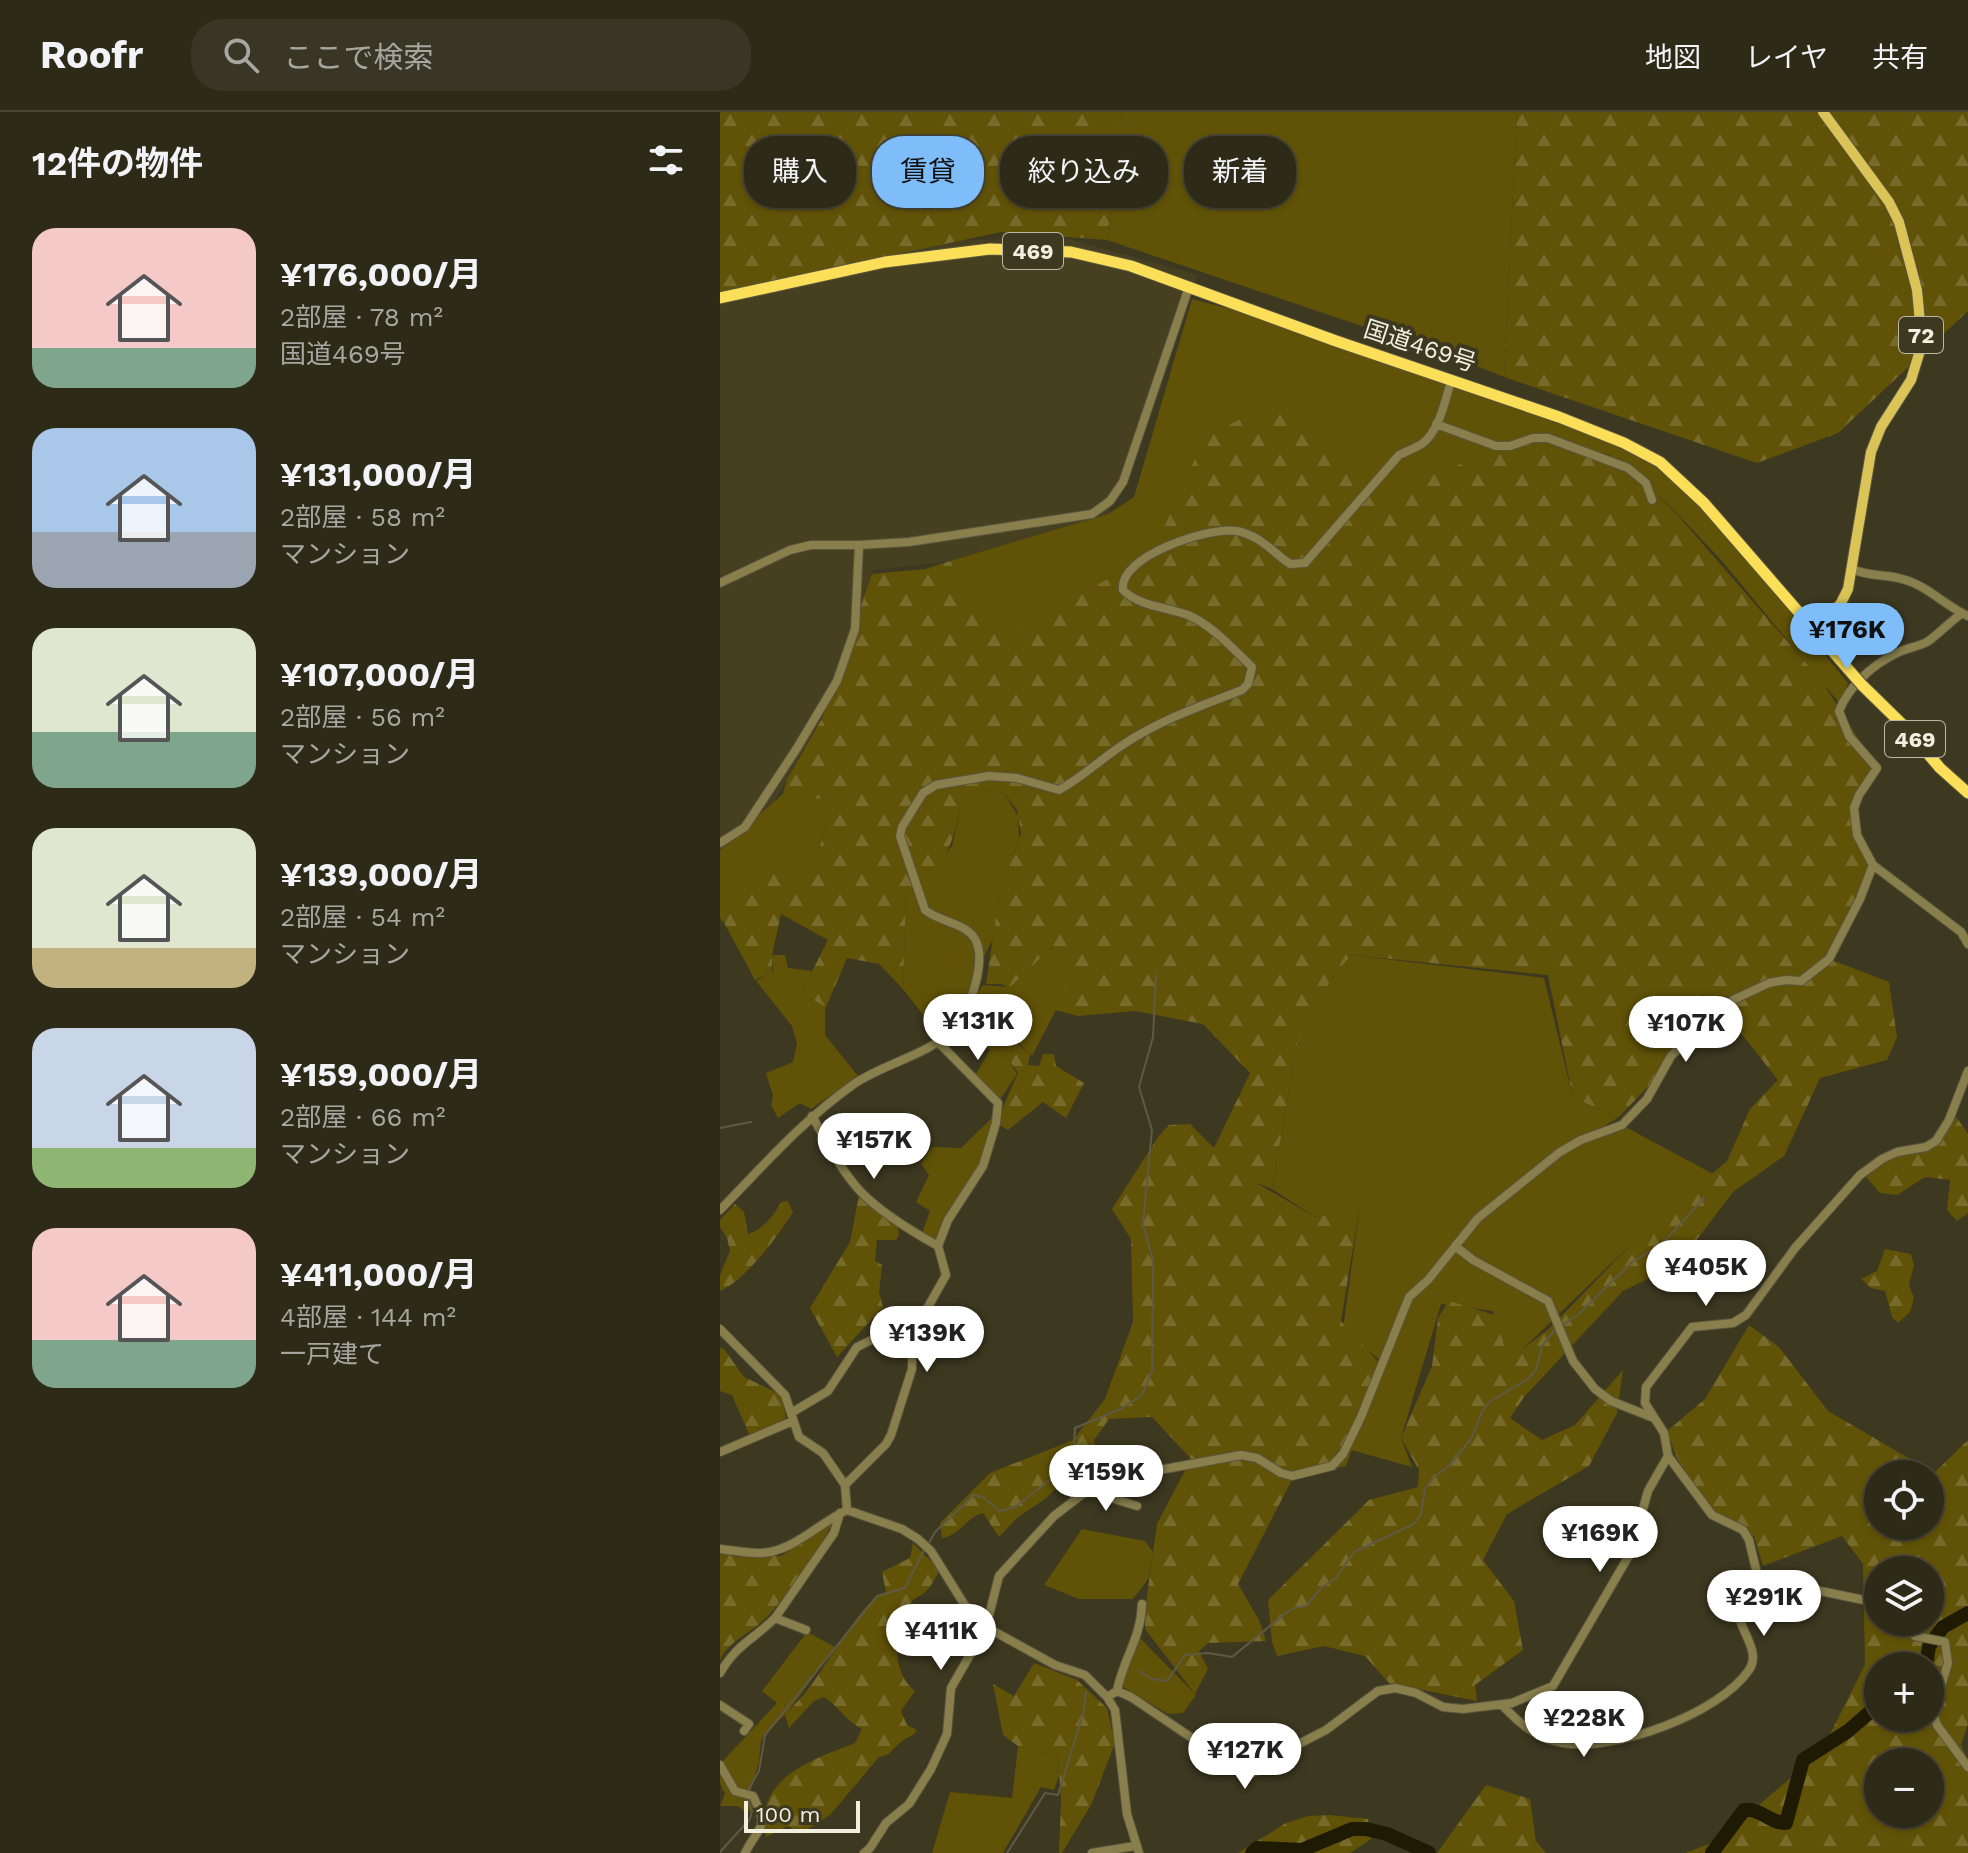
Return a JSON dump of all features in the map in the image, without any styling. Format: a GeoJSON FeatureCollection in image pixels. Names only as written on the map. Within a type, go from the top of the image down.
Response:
{"type":"FeatureCollection","features":[{"type":"Feature","properties":{"kind":"highway","name":"国道469号"},"geometry":{"type":"LineString","coordinates":[[720,298],[885,262],[990,249],[1071,252],[1131,266],[1336,341],[1559,417],[1624,443],[1660,462],[1704,503],[1862,685],[1907,729],[1940,768],[1968,793]]}},
{"type":"Feature","properties":{"kind":"main road","name":"72"},"geometry":{"type":"LineString","coordinates":[[1815,632],[1841,603],[1848,589],[1871,452],[1881,427],[1911,380],[1922,344],[1917,290],[1899,222],[1889,202],[1823,112]]}},
{"type":"Feature","properties":{"kind":"street"},"geometry":{"type":"LineString","coordinates":[[720,583],[790,550],[811,545],[909,542],[1092,514],[1110,501],[1123,482],[1189,287]]}},
{"type":"Feature","properties":{"kind":"street"},"geometry":{"type":"LineString","coordinates":[[720,1210],[812,1116],[878,1069],[938,1042],[968,1010],[978,948],[975,940],[970,933],[931,916],[925,910],[901,843],[902,827],[923,793],[947,783],[989,776],[1017,778],[1059,790],[1123,745],[1184,710],[1242,690],[1248,684],[1252,667],[1236,651],[1191,616],[1138,601],[1128,595],[1123,590],[1124,578],[1132,568],[1170,545],[1219,530],[1254,535],[1290,564],[1305,563],[1393,461],[1421,445],[1436,424],[1452,379]]}},
{"type":"Feature","properties":{"kind":"street"},"geometry":{"type":"LineString","coordinates":[[1436,424],[1503,447],[1533,438],[1548,438],[1628,468],[1646,483],[1652,500]]}},
{"type":"Feature","properties":{"kind":"street"},"geometry":{"type":"LineString","coordinates":[[720,843],[745,827],[837,681],[855,629],[859,545]]}},
{"type":"Feature","properties":{"kind":"street"},"geometry":{"type":"LineString","coordinates":[[1852,569],[1867,575],[1900,578],[1965,615],[1939,630],[1930,641],[1898,652],[1874,666],[1844,698],[1839,711],[1849,736],[1877,768],[1854,808],[1857,835],[1873,865],[1961,932],[1968,944]]}},
{"type":"Feature","properties":{"kind":"street"},"geometry":{"type":"LineString","coordinates":[[864,1853],[886,1823],[909,1804],[931,1769],[947,1734],[951,1688],[986,1627],[999,1576],[1054,1516],[1114,1470],[1154,1471],[1229,1455],[1257,1458],[1292,1476],[1332,1466],[1343,1454],[1361,1417],[1409,1297],[1428,1280],[1478,1218],[1560,1152],[1581,1140],[1622,1125],[1647,1099],[1671,1056],[1733,1000],[1769,983],[1801,981],[1822,967],[1843,934],[1873,865]]}},
{"type":"Feature","properties":{"kind":"street"},"geometry":{"type":"LineString","coordinates":[[720,1452],[792,1417],[828,1391],[857,1347],[913,1320],[928,1307],[946,1275],[938,1246],[948,1220],[983,1166],[996,1123],[998,1103],[938,1042]]}},
{"type":"Feature","properties":{"kind":"street"},"geometry":{"type":"LineString","coordinates":[[1758,1578],[1749,1540],[1743,1530],[1712,1515],[1668,1456],[1664,1433],[1645,1403],[1646,1387],[1692,1327],[1733,1323],[1746,1315],[1795,1248],[1874,1163],[1897,1152],[1926,1147],[1936,1141],[1949,1120],[1968,1071]]}},
{"type":"Feature","properties":{"kind":"street"},"geometry":{"type":"LineString","coordinates":[[812,1116],[837,1160],[861,1192],[938,1246]]}},
{"type":"Feature","properties":{"kind":"street"},"geometry":{"type":"LineString","coordinates":[[1455,1246],[1473,1260],[1548,1301],[1573,1361],[1595,1389],[1627,1409],[1655,1418]]}},
{"type":"Feature","properties":{"kind":"street"},"geometry":{"type":"LineString","coordinates":[[845,1485],[886,1444],[891,1435],[909,1382],[914,1354],[913,1320]]}},
{"type":"Feature","properties":{"kind":"street"},"geometry":{"type":"LineString","coordinates":[[720,1329],[785,1395],[799,1437],[823,1453],[845,1485],[843,1512],[834,1533],[775,1618],[738,1648],[720,1673]]}},
{"type":"Feature","properties":{"kind":"street"},"geometry":{"type":"LineString","coordinates":[[1117,1691],[1131,1697],[1247,1775],[1270,1766],[1378,1691],[1395,1688],[1416,1693],[1443,1707],[1474,1709],[1502,1705],[1543,1691],[1553,1686],[1562,1672],[1631,1552],[1648,1491],[1668,1456]]}},
{"type":"Feature","properties":{"kind":"street"},"geometry":{"type":"LineString","coordinates":[[1086,1490],[1137,1506]]}},
{"type":"Feature","properties":{"kind":"street"},"geometry":{"type":"LineString","coordinates":[[720,1549],[759,1553],[780,1549],[843,1512],[902,1529],[931,1551],[964,1604],[986,1627],[1055,1665],[1085,1675],[1115,1710],[1127,1814],[1137,1850],[1092,1853]]}},
{"type":"Feature","properties":{"kind":"street"},"geometry":{"type":"LineString","coordinates":[[1758,1578],[1864,1600]]}},
{"type":"Feature","properties":{"kind":"street"},"geometry":{"type":"LineString","coordinates":[[1502,1705],[1519,1724],[1538,1735],[1572,1744],[1644,1733],[1681,1720],[1722,1694],[1748,1672],[1753,1662],[1737,1613],[1740,1596],[1758,1578]]}},
{"type":"Feature","properties":{"kind":"street"},"geometry":{"type":"LineString","coordinates":[[1107,1697],[1117,1691],[1141,1626],[1142,1604]]}},
{"type":"Feature","properties":{"kind":"street"},"geometry":{"type":"LineString","coordinates":[[775,1618],[806,1630]]}},
{"type":"Feature","properties":{"kind":"street"},"geometry":{"type":"LineString","coordinates":[[1915,1636],[1945,1642],[1948,1663],[1933,1713],[1937,1725],[1968,1767]]}},
{"type":"Feature","properties":{"kind":"street"},"geometry":{"type":"LineString","coordinates":[[720,1705],[749,1724],[744,1731]]}},
{"type":"Feature","properties":{"kind":"street"},"geometry":{"type":"LineString","coordinates":[[720,1765],[735,1791],[753,1796],[763,1822],[760,1834],[751,1840],[745,1853]]}},
{"type":"Feature","properties":{"kind":"shaded area"},"geometry":{"type":"Polygon","coordinates":[[[1069,239],[1198,275],[1108,514],[950,561],[873,570],[844,682],[746,850],[720,855],[720,281],[944,240],[1069,239]]]}},
{"type":"Feature","properties":{"kind":"green space"},"geometry":{"type":"Polygon","coordinates":[[[720,112],[1122,112],[1119,136],[1000,136],[1000,208],[1111,208],[1107,240],[1001,232],[720,292],[720,112]]]}},
{"type":"Feature","properties":{"kind":"green space"},"geometry":{"type":"Polygon","coordinates":[[[1122,112],[1517,112],[1504,377],[1107,240],[1111,208],[1168,208],[1168,136],[1119,136],[1122,112]]]}},
{"type":"Feature","properties":{"kind":"green space"},"geometry":{"type":"Polygon","coordinates":[[[1517,112],[1968,112],[1968,311],[1838,433],[1757,463],[1504,377],[1517,112]]]}},
{"type":"Feature","properties":{"kind":"green space"},"geometry":{"type":"Polygon","coordinates":[[[1192,299],[1286,323],[1628,445],[1695,494],[1848,683],[1841,705],[1722,561],[1670,506],[1610,455],[1533,438],[1386,495],[1284,395],[1151,556],[1000,638],[950,561],[1108,514],[1134,497],[1192,299]]]}},
{"type":"Feature","properties":{"kind":"green space"},"geometry":{"type":"Polygon","coordinates":[[[1284,395],[1386,494],[1503,447],[1548,438],[1628,468],[1675,512],[1821,680],[1877,768],[1862,797],[1856,818],[1861,840],[1877,869],[1812,977],[1829,959],[1889,982],[1897,1037],[1887,1060],[1820,1078],[1784,1156],[1733,1192],[1679,1263],[1623,1291],[1524,1397],[1510,1418],[1542,1440],[1575,1425],[1623,1370],[1617,1413],[1589,1466],[1507,1514],[1483,1560],[1514,1601],[1523,1650],[1475,1685],[1477,1701],[1389,1683],[1365,1656],[1324,1646],[1277,1656],[1272,1642],[1268,1600],[1369,1500],[1418,1487],[1419,1470],[1401,1438],[1432,1366],[1438,1318],[1449,1301],[1498,1316],[1507,1361],[1550,1328],[1641,1234],[1727,1161],[1750,1109],[1778,1080],[1722,1009],[1619,1117],[1573,1098],[1548,975],[1351,955],[1330,981],[1297,1044],[1272,1189],[1255,1182],[1315,1217],[1359,1211],[1341,1321],[1382,1366],[1346,1466],[1294,1476],[1238,1584],[1259,1620],[1266,1641],[1208,1643],[1199,1651],[1208,1669],[1195,1694],[1145,1629],[1157,1524],[1191,1459],[1152,1417],[1109,1419],[1094,1440],[1096,1451],[999,1537],[983,1513],[942,1538],[940,1523],[990,1473],[1073,1440],[1105,1399],[1133,1322],[1131,1239],[1112,1209],[1169,1125],[1190,1124],[1214,1148],[1250,1073],[1203,1024],[1135,1011],[1078,1016],[1055,1010],[1079,954],[1052,947],[1009,988],[1002,984],[986,984],[1000,891],[1021,833],[1017,810],[1004,793],[985,791],[962,801],[946,854],[931,874],[906,895],[903,989],[879,964],[847,958],[826,1007],[801,993],[828,940],[781,914],[772,955],[772,973],[755,980],[722,919],[759,865],[775,850],[791,870],[811,877],[833,801],[783,793],[787,780],[823,717],[872,574],[925,569],[950,561],[1000,637],[1151,556],[1204,439],[1284,395]]]}},
{"type":"Feature","properties":{"kind":"green space"},"geometry":{"type":"Polygon","coordinates":[[[985,791],[1004,793],[1018,816],[1019,839],[1000,891],[993,939],[973,977],[967,1000],[952,1024],[935,1030],[903,989],[906,895],[918,886],[952,846],[962,801],[985,791]]]}},
{"type":"Feature","properties":{"kind":"green space"},"geometry":{"type":"Polygon","coordinates":[[[785,792],[833,801],[811,878],[791,870],[775,851],[759,865],[722,922],[720,850],[785,792]]]}},
{"type":"Feature","properties":{"kind":"green space"},"geometry":{"type":"Polygon","coordinates":[[[1052,947],[1080,954],[1032,1056],[974,999],[983,985],[1008,987],[1052,947]]]}},
{"type":"Feature","properties":{"kind":"green space"},"geometry":{"type":"Polygon","coordinates":[[[772,955],[785,955],[788,968],[812,971],[801,993],[825,1006],[825,1035],[858,1076],[811,1109],[800,1103],[778,1118],[771,1105],[773,1096],[766,1073],[793,1062],[797,1044],[792,1026],[756,981],[773,972],[772,955]]]}},
{"type":"Feature","properties":{"kind":"green space"},"geometry":{"type":"Polygon","coordinates":[[[1351,955],[1544,978],[1573,1098],[1619,1117],[1582,1139],[1622,1125],[1715,1175],[1650,1226],[1501,1370],[1493,1311],[1441,1304],[1401,1438],[1412,1467],[1351,1450],[1383,1363],[1343,1329],[1359,1212],[1315,1217],[1272,1189],[1297,1044],[1330,981],[1351,955]]]}},
{"type":"Feature","properties":{"kind":"green space"},"geometry":{"type":"Polygon","coordinates":[[[977,1005],[999,1029],[1030,1054],[1028,1065],[1039,1066],[1043,1054],[1054,1054],[1056,1066],[1084,1083],[1066,1118],[1043,1102],[1008,1130],[996,1123],[1018,1073],[1001,1048],[990,1050],[959,1030],[977,1005]]]}},
{"type":"Feature","properties":{"kind":"green space"},"geometry":{"type":"Polygon","coordinates":[[[1002,1047],[1017,1074],[997,1104],[974,1077],[990,1050],[1002,1047]]]}},
{"type":"Feature","properties":{"kind":"green space"},"geometry":{"type":"Polygon","coordinates":[[[997,1113],[985,1160],[937,1244],[921,1236],[930,1211],[916,1202],[929,1175],[921,1164],[932,1147],[961,1148],[997,1113]]]}},
{"type":"Feature","properties":{"kind":"green space"},"geometry":{"type":"Polygon","coordinates":[[[1955,1115],[1968,1134],[1968,1213],[1957,1221],[1947,1210],[1950,1180],[1925,1177],[1897,1195],[1880,1193],[1866,1177],[1881,1164],[1932,1142],[1955,1115]]]}},
{"type":"Feature","properties":{"kind":"green space"},"geometry":{"type":"Polygon","coordinates":[[[859,1195],[897,1220],[899,1235],[896,1240],[877,1240],[875,1261],[882,1265],[879,1292],[883,1307],[837,1357],[810,1308],[850,1242],[859,1195]]]}},
{"type":"Feature","properties":{"kind":"green space"},"geometry":{"type":"Polygon","coordinates":[[[788,1201],[793,1212],[770,1245],[741,1277],[720,1291],[720,1275],[730,1251],[720,1220],[735,1204],[744,1212],[748,1234],[768,1221],[781,1202],[788,1201]]]}},
{"type":"Feature","properties":{"kind":"green space"},"geometry":{"type":"Polygon","coordinates":[[[1885,1249],[1911,1254],[1914,1265],[1909,1285],[1914,1298],[1910,1312],[1898,1323],[1892,1317],[1885,1291],[1871,1288],[1861,1279],[1877,1271],[1885,1249]]]}},
{"type":"Feature","properties":{"kind":"green space"},"geometry":{"type":"Polygon","coordinates":[[[1749,1325],[1779,1347],[1828,1411],[1912,1460],[1864,1460],[1864,1540],[1944,1540],[1944,1463],[1968,1440],[1968,1724],[1961,1745],[1968,1760],[1968,1853],[1685,1853],[1717,1841],[1821,1752],[1864,1667],[1864,1732],[1944,1732],[1944,1652],[1865,1652],[1864,1636],[1944,1636],[1944,1556],[1864,1556],[1864,1614],[1863,1564],[1842,1536],[1763,1566],[1754,1536],[1714,1516],[1676,1456],[1667,1431],[1705,1399],[1749,1325]]]}},
{"type":"Feature","properties":{"kind":"green space"},"geometry":{"type":"Polygon","coordinates":[[[720,1348],[724,1349],[744,1377],[782,1395],[786,1418],[759,1433],[749,1434],[732,1395],[720,1391],[720,1348]]]}},
{"type":"Feature","properties":{"kind":"green space"},"geometry":{"type":"Polygon","coordinates":[[[832,1522],[813,1556],[781,1601],[765,1619],[734,1642],[720,1660],[720,1553],[781,1556],[832,1522]]]}},
{"type":"Feature","properties":{"kind":"green space"},"geometry":{"type":"Polygon","coordinates":[[[1082,1529],[1145,1541],[1153,1552],[1149,1578],[1133,1599],[1079,1599],[1044,1585],[1082,1529]]]}},
{"type":"Feature","properties":{"kind":"green space"},"geometry":{"type":"Polygon","coordinates":[[[913,1543],[940,1570],[928,1589],[911,1603],[898,1637],[901,1672],[915,1691],[901,1711],[907,1725],[917,1730],[889,1753],[879,1757],[830,1815],[800,1834],[788,1826],[766,1837],[764,1817],[768,1800],[777,1786],[805,1765],[855,1743],[862,1729],[824,1697],[814,1701],[789,1728],[785,1715],[811,1685],[858,1618],[877,1597],[886,1592],[882,1572],[910,1558],[913,1543]]]}},
{"type":"Feature","properties":{"kind":"green space"},"geometry":{"type":"Polygon","coordinates":[[[807,1632],[835,1647],[787,1713],[766,1732],[761,1741],[750,1793],[757,1804],[753,1811],[745,1812],[738,1806],[720,1806],[725,1794],[720,1783],[720,1764],[777,1703],[762,1691],[807,1632]]]}},
{"type":"Feature","properties":{"kind":"green space"},"geometry":{"type":"Polygon","coordinates":[[[1140,1638],[1196,1695],[1183,1713],[1168,1714],[1123,1687],[1122,1678],[1140,1638]]]}},
{"type":"Feature","properties":{"kind":"green space"},"geometry":{"type":"Polygon","coordinates":[[[1034,1663],[1077,1680],[1107,1708],[1115,1743],[1091,1805],[1062,1853],[1059,1853],[1061,1800],[1058,1757],[1018,1746],[1003,1735],[993,1684],[1014,1696],[1034,1663]]]}},
{"type":"Feature","properties":{"kind":"green space"},"geometry":{"type":"Polygon","coordinates":[[[1018,1746],[1058,1757],[1059,1775],[1054,1790],[1041,1787],[1003,1853],[932,1853],[950,1792],[1012,1798],[1018,1746]]]}},
{"type":"Feature","properties":{"kind":"green space"},"geometry":{"type":"Polygon","coordinates":[[[1486,1785],[1530,1799],[1536,1841],[1546,1853],[1437,1853],[1486,1785]]]}},
{"type":"Feature","properties":{"kind":"green space"},"geometry":{"type":"Polygon","coordinates":[[[1308,1816],[1368,1819],[1371,1839],[1350,1853],[1238,1853],[1286,1823],[1308,1816]]]}},
{"type":"Feature","properties":{"kind":"waterway"},"geometry":{"type":"LineString","coordinates":[[929,1543],[935,1532],[974,1495],[983,1497],[999,1511],[1015,1507],[1073,1462],[1075,1428],[1121,1409],[1142,1395],[1152,1371],[1153,1261],[1143,1223],[1152,1130],[1139,1087],[1153,1037],[1156,975]]}},
{"type":"Feature","properties":{"kind":"waterway"},"geometry":{"type":"LineString","coordinates":[[720,1128],[751,1122]]}},
{"type":"Feature","properties":{"kind":"waterway"},"geometry":{"type":"LineString","coordinates":[[1560,1327],[1578,1315],[1632,1262],[1661,1245],[1704,1198]]}},
{"type":"Feature","properties":{"kind":"waterway"},"geometry":{"type":"LineString","coordinates":[[1138,1671],[1152,1679],[1167,1681],[1185,1655],[1208,1653],[1232,1657],[1287,1612],[1306,1606],[1321,1588],[1336,1578],[1354,1552],[1414,1524],[1421,1514],[1425,1489],[1471,1439],[1489,1402],[1528,1379],[1536,1370],[1542,1346],[1555,1330]]}},
{"type":"Feature","properties":{"kind":"waterway"},"geometry":{"type":"LineString","coordinates":[[747,1792],[759,1771],[765,1735],[877,1596],[905,1588],[925,1548]]}},
{"type":"Feature","properties":{"kind":"waterway"},"geometry":{"type":"LineString","coordinates":[[1928,1652],[1943,1627],[1968,1613]]}},
{"type":"Feature","properties":{"kind":"waterway"},"geometry":{"type":"LineString","coordinates":[[1007,1853],[1045,1793],[1058,1795],[1083,1714],[1086,1692]]}},
{"type":"Feature","properties":{"kind":"waterway"},"geometry":{"type":"LineString","coordinates":[[1712,1853],[1744,1810],[1786,1823],[1803,1760],[1864,1717]]}},
{"type":"Feature","properties":{"kind":"waterway"},"geometry":{"type":"LineString","coordinates":[[720,1852],[750,1819],[752,1811],[746,1798]]}},
{"type":"Feature","properties":{"kind":"waterway"},"geometry":{"type":"LineString","coordinates":[[1252,1853],[1257,1848],[1302,1850],[1352,1829],[1387,1834],[1429,1853]]}}]}
